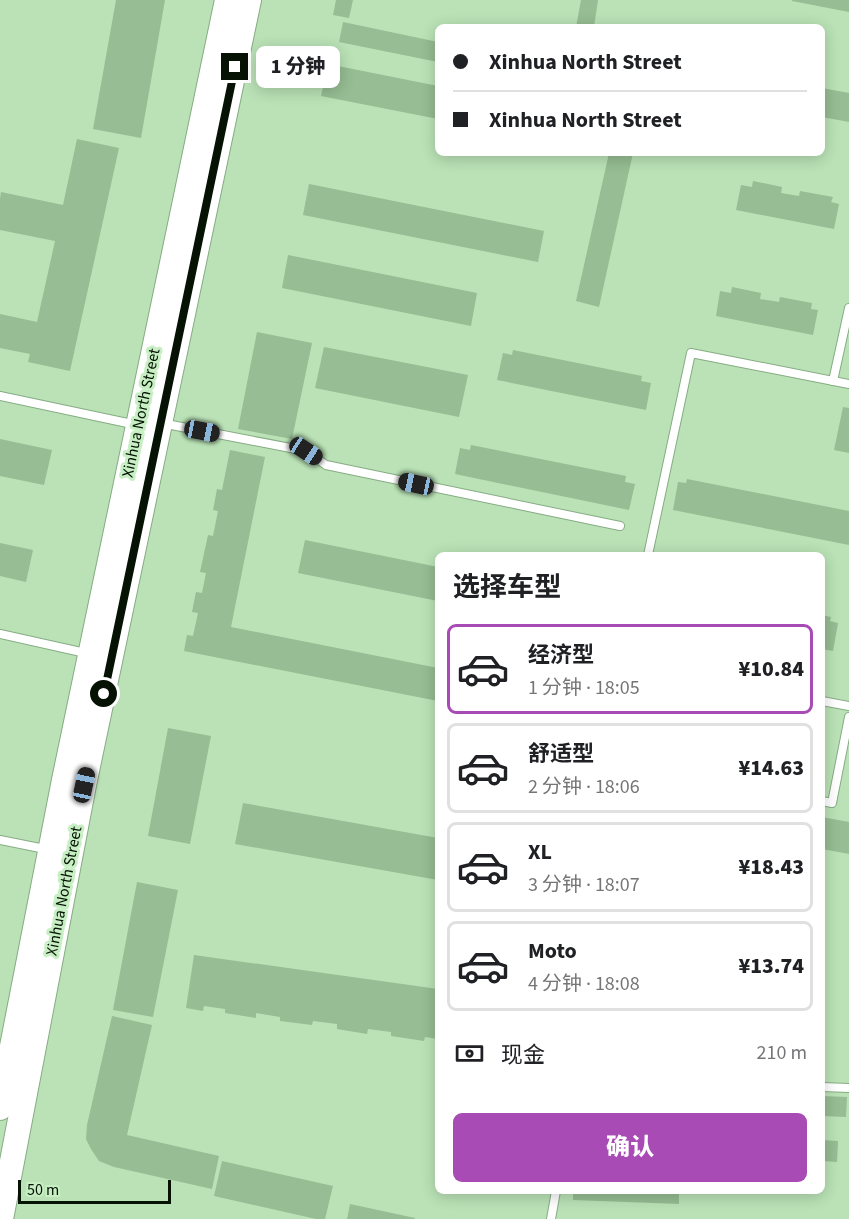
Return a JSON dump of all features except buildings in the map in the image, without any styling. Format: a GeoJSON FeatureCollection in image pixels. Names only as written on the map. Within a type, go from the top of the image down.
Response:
{"type":"FeatureCollection","features":[{"type":"Feature","properties":{"kind":"main road","name":"Xinhua North Street"},"geometry":{"type":"LineString","coordinates":[[1,1219],[84,785],[227,0]]}},
{"type":"Feature","properties":{"kind":"main road","name":"Xinhua North Street"},"geometry":{"type":"LineString","coordinates":[[0,1108],[90,654],[149,424],[249,0]]}},
{"type":"Feature","properties":{"kind":"lane"},"geometry":{"type":"LineString","coordinates":[[833,381],[849,308]]}},
{"type":"Feature","properties":{"kind":"lane"},"geometry":{"type":"LineString","coordinates":[[649,552],[691,353],[849,384]]}},
{"type":"Feature","properties":{"kind":"lane"},"geometry":{"type":"LineString","coordinates":[[0,396],[306,451],[326,465],[620,526]]}},
{"type":"Feature","properties":{"kind":"lane"},"geometry":{"type":"LineString","coordinates":[[0,634],[90,654]]}},
{"type":"Feature","properties":{"kind":"lane"},"geometry":{"type":"LineString","coordinates":[[825,702],[849,706]]}},
{"type":"Feature","properties":{"kind":"lane"},"geometry":{"type":"LineString","coordinates":[[825,802],[832,803],[849,717]]}},
{"type":"Feature","properties":{"kind":"lane"},"geometry":{"type":"LineString","coordinates":[[0,840],[50,850]]}},
{"type":"Feature","properties":{"kind":"lane"},"geometry":{"type":"LineString","coordinates":[[825,1086],[849,1088]]}},
{"type":"Feature","properties":{"kind":"lane"},"geometry":{"type":"LineString","coordinates":[[551,1219],[555,1194]]}},
{"type":"Feature","properties":{"kind":"route"},"geometry":{"type":"LineString","coordinates":[[104,694],[235,67]]}}]}
